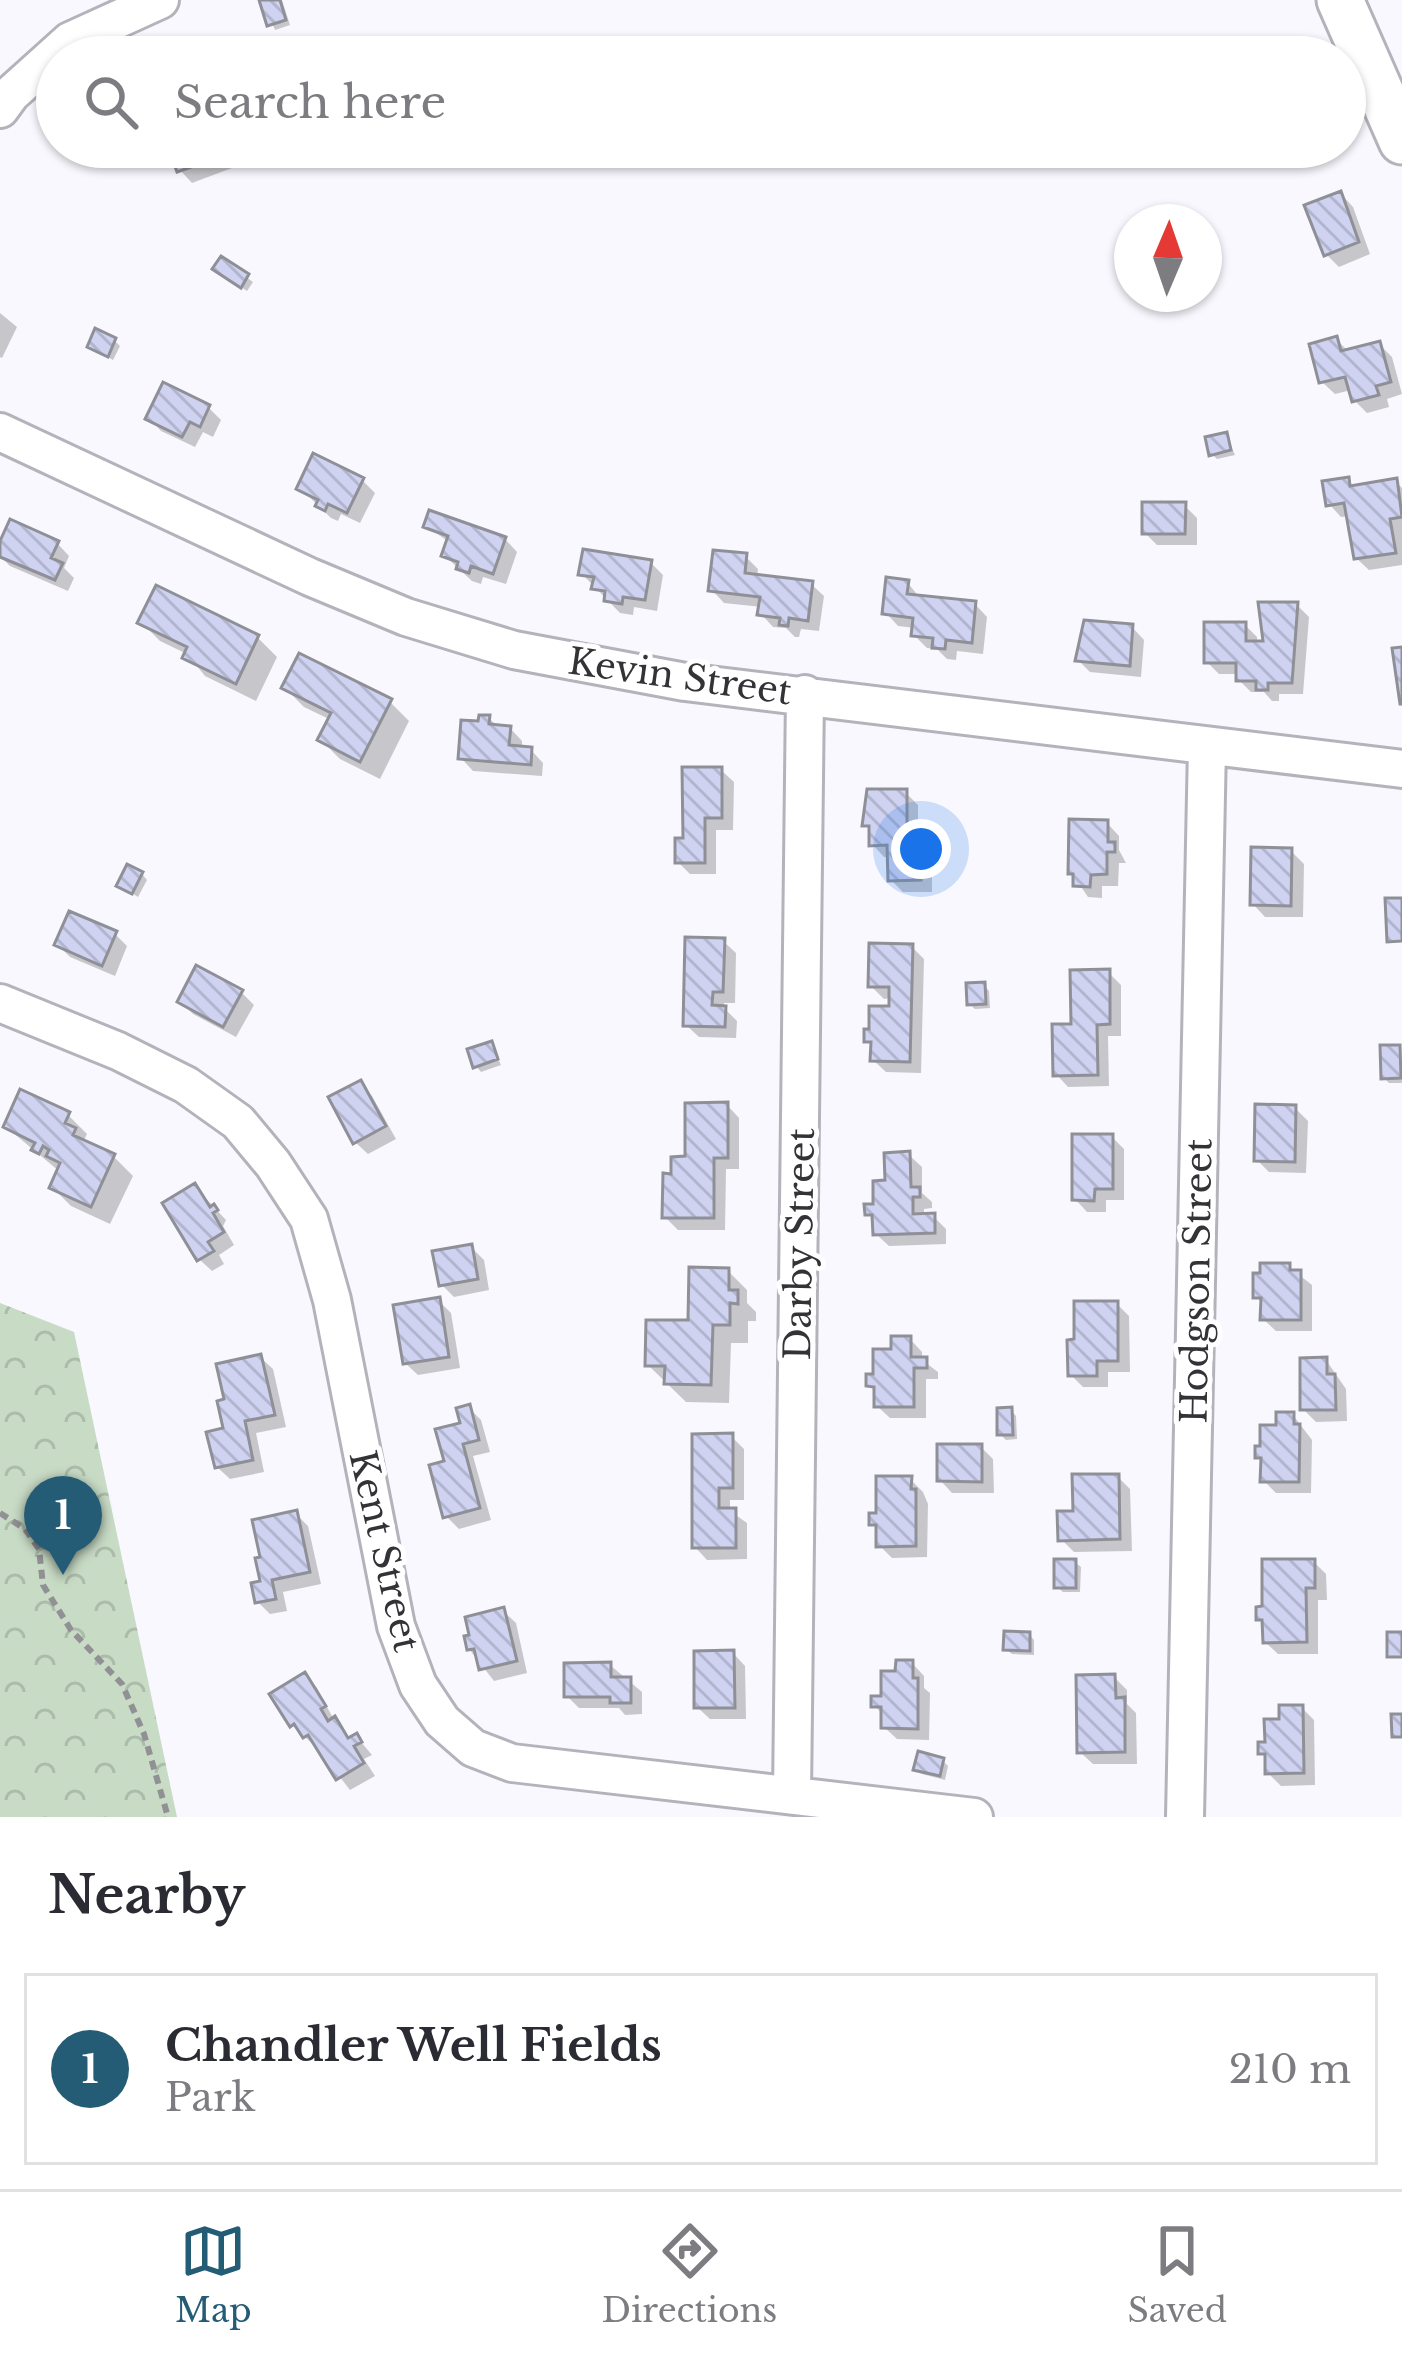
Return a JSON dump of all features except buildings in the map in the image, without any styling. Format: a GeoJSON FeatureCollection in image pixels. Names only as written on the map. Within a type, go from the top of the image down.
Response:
{"type":"FeatureCollection","features":[{"type":"Feature","properties":{"kind":"street"},"geometry":{"type":"LineString","coordinates":[[79,36],[160,0]]}},
{"type":"Feature","properties":{"kind":"street"},"geometry":{"type":"LineString","coordinates":[[1340,0],[1356,36]]}},
{"type":"Feature","properties":{"kind":"street"},"geometry":{"type":"LineString","coordinates":[[1366,59],[1402,141]]}},
{"type":"Feature","properties":{"kind":"street"},"geometry":{"type":"LineString","coordinates":[[0,109],[36,71]]}},
{"type":"Feature","properties":{"kind":"street","name":"Kevin Street"},"geometry":{"type":"LineString","coordinates":[[0,432],[310,578],[406,617],[514,650],[685,682],[1402,770]]}},
{"type":"Feature","properties":{"kind":"street","name":"Darby Street"},"geometry":{"type":"LineString","coordinates":[[792,1795],[805,694]]}},
{"type":"Feature","properties":{"kind":"street","name":"Hodgson Street"},"geometry":{"type":"LineString","coordinates":[[1185,1817],[1207,746]]}},
{"type":"Feature","properties":{"kind":"street","name":"Kent Street"},"geometry":{"type":"LineString","coordinates":[[0,1003],[186,1084],[238,1122],[310,1220],[332,1300],[397,1626],[418,1685],[442,1721],[473,1748],[512,1763],[974,1817]]}},
{"type":"Feature","properties":{"kind":"path"},"geometry":{"type":"LineString","coordinates":[[0,1514],[25,1528],[39,1550],[43,1585],[71,1630],[122,1684],[144,1734],[168,1817]]}},
{"type":"Feature","properties":{"kind":"green space"},"geometry":{"type":"Polygon","coordinates":[[[0,1303],[74,1332],[177,1817],[0,1817],[0,1303]]]}},
{"type":"Feature","properties":{"kind":"place","name":"Chandler Well Fields"},"geometry":{"type":"Point","coordinates":[63,1575]}}]}
